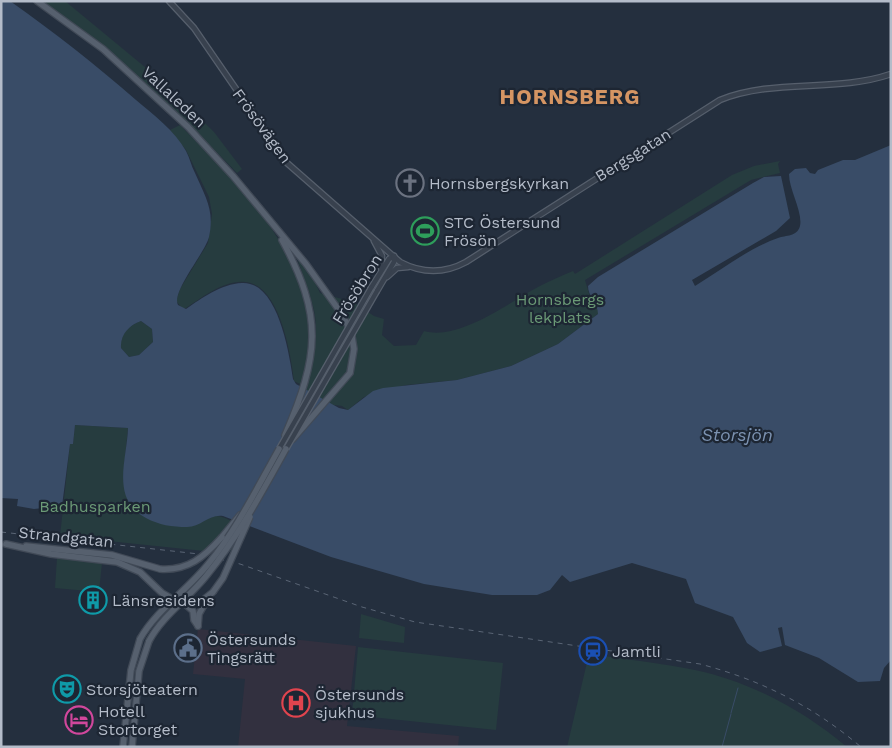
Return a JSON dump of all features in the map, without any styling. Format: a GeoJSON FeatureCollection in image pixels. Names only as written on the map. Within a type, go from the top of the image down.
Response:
{"type":"FeatureCollection","features":[{"type":"Feature","properties":{"kind":"main road","name":"Vallaleden"},"geometry":{"type":"LineString","coordinates":[[37,1],[104,49],[188,127],[233,176],[306,264],[341,314],[351,331],[354,349]]}},
{"type":"Feature","properties":{"kind":"main road","name":"Vallaleden"},"geometry":{"type":"LineString","coordinates":[[276,230],[300,272],[309,300],[313,331],[310,355]]}},
{"type":"Feature","properties":{"kind":"main road","name":"Frösöbron"},"geometry":{"type":"LineString","coordinates":[[123,747],[131,670],[140,639],[150,623],[210,563],[227,540],[283,449],[350,373],[354,349]]}},
{"type":"Feature","properties":{"kind":"main road","name":"Frösöbron"},"geometry":{"type":"LineString","coordinates":[[132,747],[139,671],[149,641],[159,624],[206,577],[221,557],[265,486],[283,449],[298,403],[310,355]]}},
{"type":"Feature","properties":{"kind":"main road"},"geometry":{"type":"LineString","coordinates":[[185,604],[193,611],[194,620],[198,626],[203,604],[223,578],[265,486]]}},
{"type":"Feature","properties":{"kind":"main road","name":"Strandgatan"},"geometry":{"type":"LineString","coordinates":[[4,544],[123,558],[160,569],[182,568],[201,558],[244,510]]}},
{"type":"Feature","properties":{"kind":"main road","name":"Strandgatan"},"geometry":{"type":"LineString","coordinates":[[4,544],[54,554],[104,559],[133,568],[170,598],[185,604]]}},
{"type":"Feature","properties":{"kind":"main road"},"geometry":{"type":"LineString","coordinates":[[185,604],[203,600],[214,592]]}},
{"type":"Feature","properties":{"kind":"street","name":"Frösövägen"},"geometry":{"type":"LineString","coordinates":[[169,1],[194,28],[286,163],[394,256]]}},
{"type":"Feature","properties":{"kind":"street","name":"Bergsgatan"},"geometry":{"type":"LineString","coordinates":[[394,256],[410,267],[435,271],[461,265],[726,98],[751,90],[858,82],[891,74]]}},
{"type":"Feature","properties":{"kind":"street"},"geometry":{"type":"LineString","coordinates":[[372,237],[382,256],[381,272]]}},
{"type":"Feature","properties":{"kind":"street","name":"Frösöbron"},"geometry":{"type":"LineString","coordinates":[[283,449],[371,288],[389,259],[394,256]]}},
{"type":"Feature","properties":{"kind":"street","name":"Frösöbron"},"geometry":{"type":"LineString","coordinates":[[283,449],[394,262],[394,256]]}},
{"type":"Feature","properties":{"kind":"street"},"geometry":{"type":"LineString","coordinates":[[382,282],[398,268],[410,267]]}},
{"type":"Feature","properties":{"kind":"shaded area","name":"Östersunds sjukhus"},"geometry":{"type":"Polygon","coordinates":[[[198,629],[356,646],[347,726],[459,736],[458,747],[238,747],[245,679],[193,674],[198,629]]]}},
{"type":"Feature","properties":{"kind":"green space"},"geometry":{"type":"Polygon","coordinates":[[[43,1],[65,1],[163,82],[214,132],[242,169],[237,173],[190,125],[127,67],[43,1]]]}},
{"type":"Feature","properties":{"kind":"green space"},"geometry":{"type":"Polygon","coordinates":[[[180,125],[221,167],[262,216],[280,242],[295,269],[305,297],[310,325],[307,363],[302,385],[294,381],[282,322],[267,295],[257,286],[245,282],[237,282],[222,286],[186,308],[182,308],[176,301],[180,289],[208,243],[212,214],[209,197],[186,150],[170,130],[180,125]]]}},
{"type":"Feature","properties":{"kind":"green space","name":"Hornsbergs lekplats"},"geometry":{"type":"Polygon","coordinates":[[[780,161],[778,164],[780,173],[751,180],[585,280],[590,297],[598,308],[598,314],[558,344],[511,366],[457,380],[406,385],[364,397],[348,410],[342,406],[302,401],[312,366],[316,329],[310,294],[297,258],[312,276],[320,293],[353,302],[374,316],[384,319],[382,335],[394,346],[416,345],[424,331],[438,333],[468,326],[546,283],[573,271],[575,274],[732,175],[754,166],[780,161]]]}},
{"type":"Feature","properties":{"kind":"green space"},"geometry":{"type":"Polygon","coordinates":[[[141,321],[152,329],[153,342],[139,355],[129,357],[121,348],[123,335],[129,328],[141,321]]]}},
{"type":"Feature","properties":{"kind":"green space","name":"Badhusparken"},"geometry":{"type":"Polygon","coordinates":[[[75,425],[128,428],[124,468],[209,518],[215,516],[223,517],[231,521],[229,524],[243,529],[233,551],[208,546],[204,551],[60,536],[70,444],[73,444],[75,425]]]}},
{"type":"Feature","properties":{"kind":"green space"},"geometry":{"type":"Polygon","coordinates":[[[57,558],[102,563],[99,592],[55,588],[57,558]]]}},
{"type":"Feature","properties":{"kind":"green space"},"geometry":{"type":"Polygon","coordinates":[[[361,614],[405,627],[404,643],[359,638],[361,614]]]}},
{"type":"Feature","properties":{"kind":"green space"},"geometry":{"type":"Polygon","coordinates":[[[358,647],[503,663],[496,730],[352,715],[358,647]]]}},
{"type":"Feature","properties":{"kind":"green space","name":"Jamtli"},"geometry":{"type":"Polygon","coordinates":[[[589,654],[695,670],[736,682],[776,699],[813,721],[847,747],[567,747],[589,654]]]}},
{"type":"Feature","properties":{"kind":"water","name":"Storsjön"},"geometry":{"type":"Polygon","coordinates":[[[1,1],[10,1],[90,61],[164,124],[189,156],[192,168],[208,204],[211,227],[206,244],[179,291],[178,305],[186,309],[212,292],[234,284],[254,285],[265,294],[280,320],[293,379],[296,384],[339,408],[348,410],[373,391],[383,388],[457,380],[511,366],[558,344],[598,314],[588,286],[598,277],[753,183],[764,177],[781,176],[790,218],[776,231],[692,280],[695,286],[756,247],[791,235],[799,230],[800,214],[791,187],[789,174],[795,169],[806,168],[810,173],[815,174],[818,170],[843,160],[855,160],[891,145],[891,660],[884,668],[880,681],[858,682],[819,658],[785,645],[782,627],[778,628],[782,646],[760,652],[747,643],[733,617],[695,603],[686,579],[632,563],[570,582],[562,575],[550,590],[537,595],[492,595],[424,584],[331,557],[223,516],[213,517],[197,525],[187,527],[171,526],[156,522],[135,510],[124,490],[123,478],[128,428],[75,425],[73,444],[70,444],[62,506],[34,509],[17,506],[18,499],[1,498],[1,1]],[[141,321],[133,325],[126,331],[122,339],[121,348],[129,357],[139,355],[153,342],[152,329],[141,321]]]}},
{"type":"Feature","properties":{"kind":"waterway"},"geometry":{"type":"LineString","coordinates":[[731,713],[738,688]]}},
{"type":"Feature","properties":{"kind":"waterway"},"geometry":{"type":"LineString","coordinates":[[722,747],[731,714]]}},
{"type":"Feature","properties":{"kind":"railway"},"geometry":{"type":"LineString","coordinates":[[1,532],[199,554],[240,564],[362,607],[415,622],[700,664],[744,678],[785,696],[824,719],[861,747]]}},
{"type":"Feature","properties":{"kind":"place","name":"Hornsbergskyrkan"},"geometry":{"type":"Point","coordinates":[410,183]}},
{"type":"Feature","properties":{"kind":"place","name":"STC Östersund Frösön"},"geometry":{"type":"Point","coordinates":[425,231]}},
{"type":"Feature","properties":{"kind":"place","name":"Länsresidens"},"geometry":{"type":"Point","coordinates":[93,600]}},
{"type":"Feature","properties":{"kind":"place","name":"Östersunds Tingsrätt"},"geometry":{"type":"Point","coordinates":[188,648]}},
{"type":"Feature","properties":{"kind":"place","name":"Jamtli"},"geometry":{"type":"Point","coordinates":[593,651]}},
{"type":"Feature","properties":{"kind":"place","name":"Storsjöteatern"},"geometry":{"type":"Point","coordinates":[67,689]}},
{"type":"Feature","properties":{"kind":"place","name":"Östersunds sjukhus"},"geometry":{"type":"Point","coordinates":[296,703]}},
{"type":"Feature","properties":{"kind":"place","name":"Hotell Stortorget"},"geometry":{"type":"Point","coordinates":[79,720]}},
{"type":"Feature","properties":{"kind":"district","name":"HORNSBERG"},"geometry":{"type":"Point","coordinates":[570,96]}}]}
